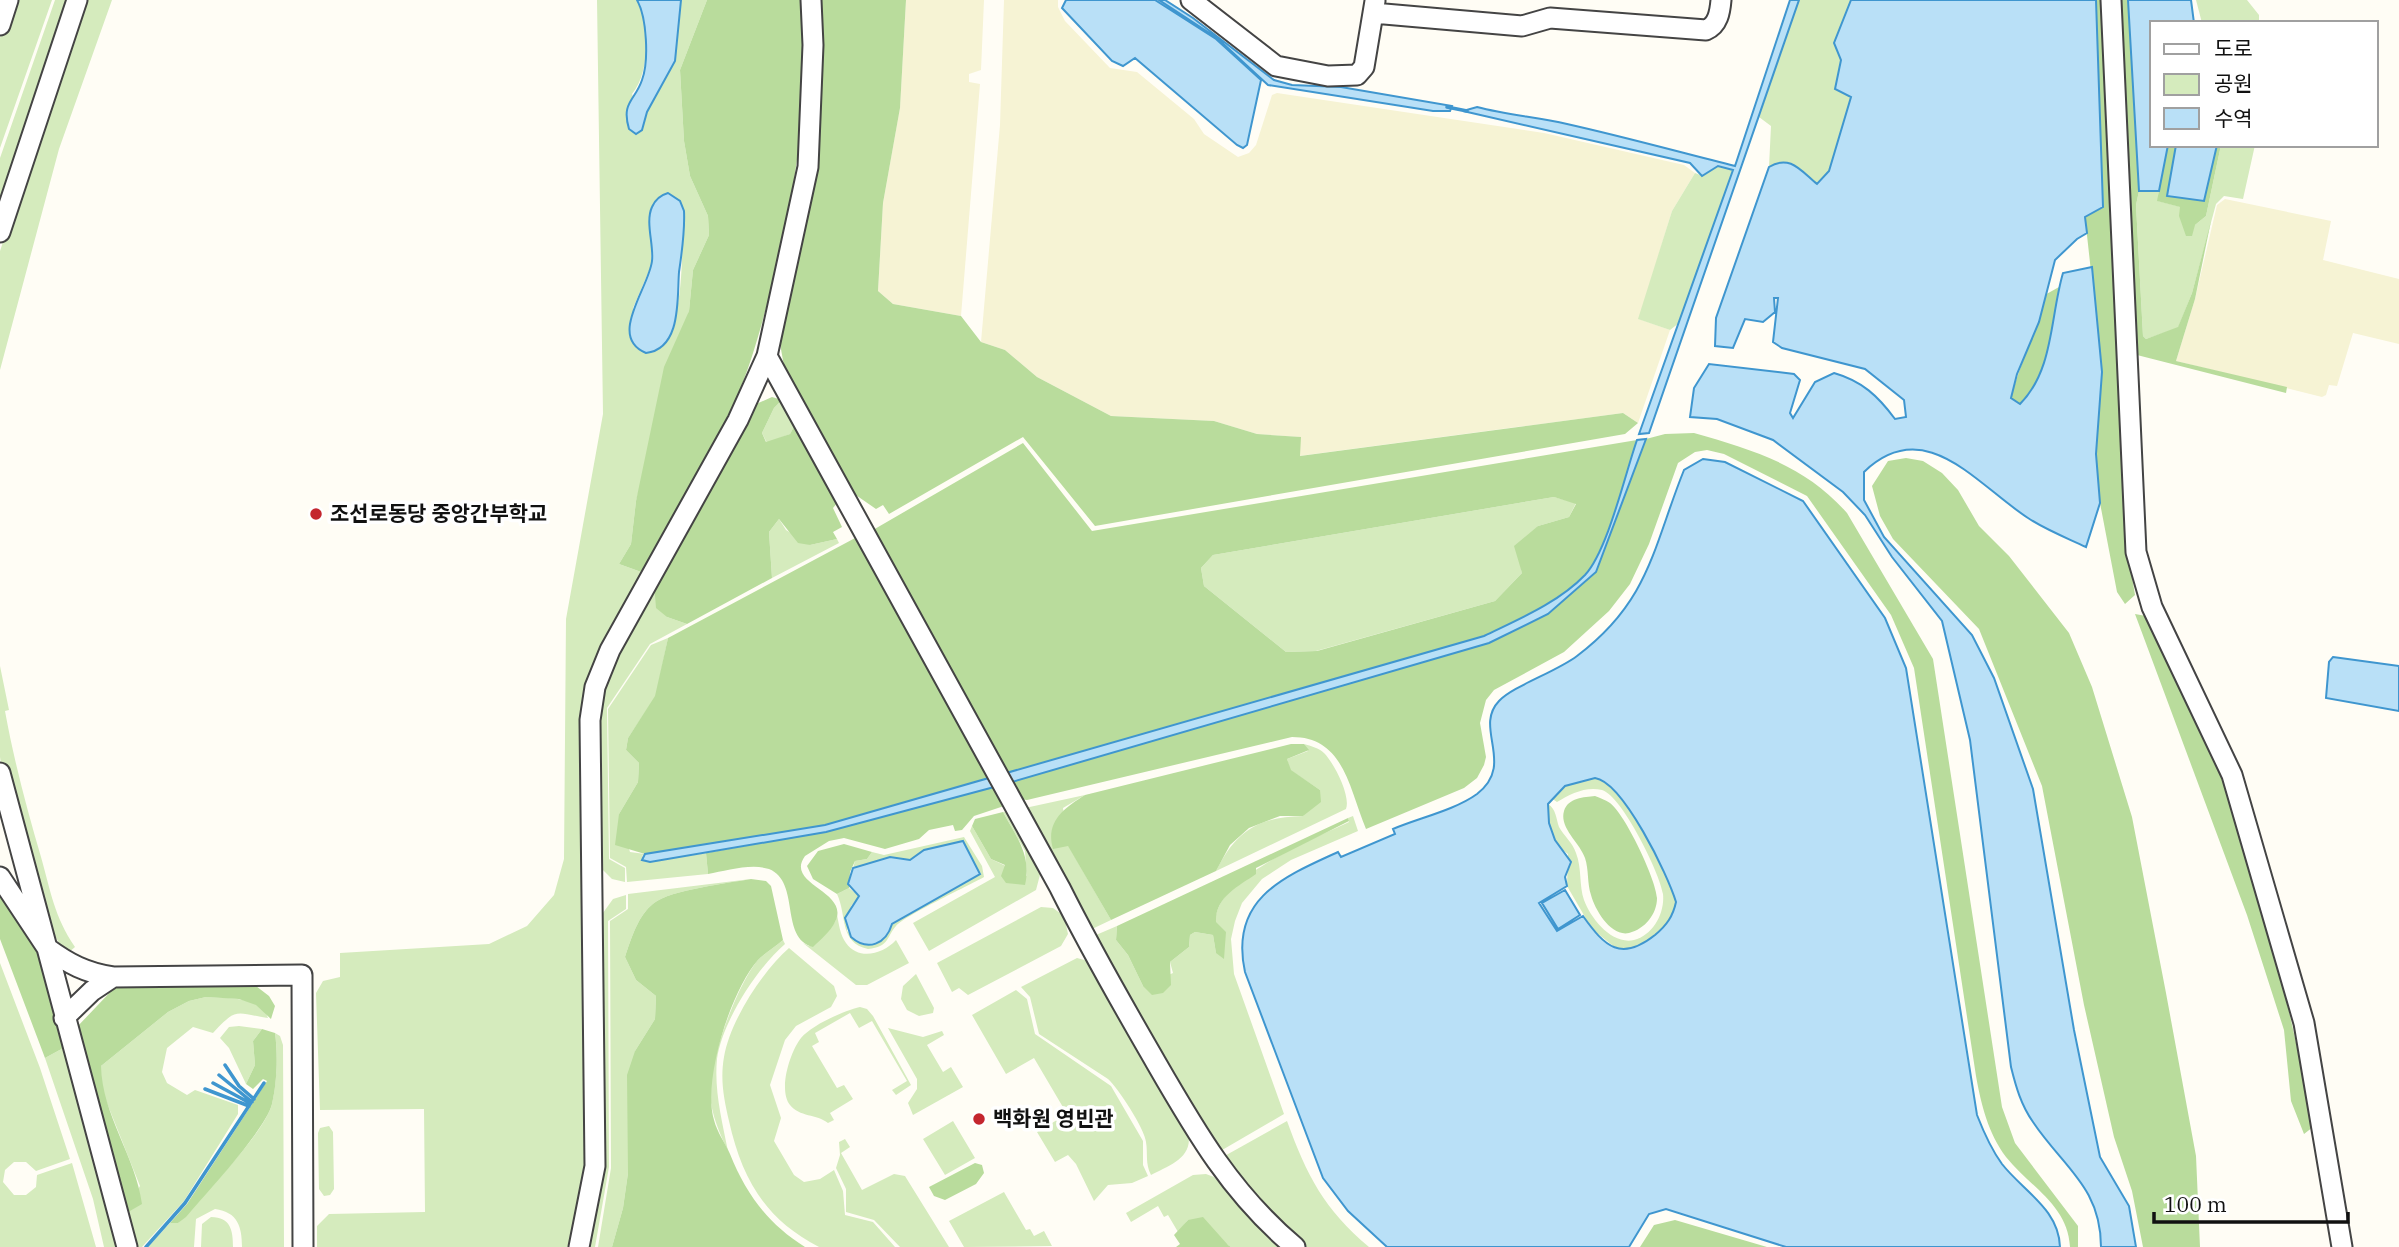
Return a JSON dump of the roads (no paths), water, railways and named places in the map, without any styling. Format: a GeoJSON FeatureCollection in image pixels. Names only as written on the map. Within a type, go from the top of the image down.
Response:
{"type":"FeatureCollection","features":[{"type":"Feature","properties":{"kind":"street"},"geometry":{"type":"LineString","coordinates":[[0,25],[8,0]]}},
{"type":"Feature","properties":{"kind":"street"},"geometry":{"type":"LineString","coordinates":[[0,232],[77,0]]}},
{"type":"Feature","properties":{"kind":"street"},"geometry":{"type":"LineString","coordinates":[[579,1247],[595,1166],[590,720],[595,687],[610,650],[738,421],[767,356],[808,167],[813,45],[811,0]]}},
{"type":"Feature","properties":{"kind":"street"},"geometry":{"type":"LineString","coordinates":[[1191,0],[1208,8],[1276,66],[1345,77],[1357,75],[1364,67],[1374,6],[1522,26],[1550,9],[1706,30],[1712,28],[1718,18],[1721,0]]}},
{"type":"Feature","properties":{"kind":"street"},"geometry":{"type":"LineString","coordinates":[[2111,0],[2136,552],[2152,607],[2232,775],[2239,796],[2304,1023],[2342,1247]]}},
{"type":"Feature","properties":{"kind":"street"},"geometry":{"type":"LineString","coordinates":[[767,356],[1002,781],[1086,940],[1210,1156],[1261,1219],[1295,1247]]}},
{"type":"Feature","properties":{"kind":"street"},"geometry":{"type":"LineString","coordinates":[[0,773],[127,1247]]}},
{"type":"Feature","properties":{"kind":"street"},"geometry":{"type":"LineString","coordinates":[[0,877],[47,948],[87,973],[113,977],[302,975],[303,1247]]}},
{"type":"Feature","properties":{"kind":"street"},"geometry":{"type":"LineString","coordinates":[[64,1018],[92,991],[113,977]]}},
{"type":"Feature","properties":{"kind":"water"},"geometry":{"type":"Polygon","coordinates":[[[637,0],[681,0],[675,61],[647,112],[642,130],[636,134],[629,129],[627,113],[642,80],[646,51],[645,28],[637,0]]]}},
{"type":"Feature","properties":{"kind":"water"},"geometry":{"type":"Polygon","coordinates":[[[1066,0],[1155,0],[1216,39],[1261,80],[1247,145],[1243,148],[1237,145],[1135,58],[1123,66],[1112,61],[1062,8],[1066,0]]]}},
{"type":"Feature","properties":{"kind":"water"},"geometry":{"type":"Polygon","coordinates":[[[1159,0],[1165,0],[1193,18],[1274,80],[1292,85],[1341,87],[1452,106],[1450,111],[1433,111],[1268,85],[1217,38],[1159,0]]]}},
{"type":"Feature","properties":{"kind":"water"},"geometry":{"type":"Polygon","coordinates":[[[1790,0],[1799,0],[1649,433],[1639,434],[1733,170],[1718,166],[1702,176],[1690,163],[1463,111],[1477,107],[1556,122],[1735,166],[1790,0]]]}},
{"type":"Feature","properties":{"kind":"water"},"geometry":{"type":"Polygon","coordinates":[[[1851,0],[2096,0],[2103,207],[2085,217],[2087,233],[2055,260],[2039,322],[2017,374],[2011,398],[2020,404],[2039,375],[2049,342],[2063,273],[2092,267],[2102,372],[2096,454],[2100,503],[2086,547],[2035,522],[1970,473],[1929,452],[1908,450],[1886,456],[1864,472],[1864,500],[1884,537],[1972,635],[1994,678],[2033,789],[2074,1030],[2100,1157],[2129,1206],[2136,1247],[2101,1247],[2095,1208],[2078,1179],[2033,1122],[2017,1089],[2011,1067],[1970,740],[1942,621],[1892,557],[1865,515],[1843,492],[1773,440],[1717,419],[1690,417],[1694,388],[1709,364],[1794,374],[1800,380],[1790,413],[1793,418],[1815,382],[1834,373],[1869,390],[1895,419],[1906,417],[1904,400],[1865,369],[1782,348],[1773,342],[1778,298],[1774,298],[1775,312],[1763,322],[1745,319],[1733,348],[1715,346],[1716,318],[1769,167],[1776,163],[1789,163],[1817,184],[1829,171],[1851,97],[1835,89],[1841,60],[1834,43],[1851,0]]]}},
{"type":"Feature","properties":{"kind":"water"},"geometry":{"type":"Polygon","coordinates":[[[2128,0],[2191,0],[2194,21],[2150,21],[2150,147],[2168,147],[2159,191],[2139,191],[2128,0]]]}},
{"type":"Feature","properties":{"kind":"water"},"geometry":{"type":"Polygon","coordinates":[[[2176,147],[2217,147],[2204,201],[2167,196],[2176,147]]]}},
{"type":"Feature","properties":{"kind":"water"},"geometry":{"type":"Polygon","coordinates":[[[668,193],[680,201],[684,211],[677,308],[672,332],[666,342],[658,349],[646,353],[635,346],[630,336],[630,324],[652,261],[650,213],[653,204],[668,193]]]}},
{"type":"Feature","properties":{"kind":"water"},"geometry":{"type":"Polygon","coordinates":[[[1646,439],[1596,572],[1548,614],[1489,643],[998,786],[826,832],[650,862],[642,860],[645,854],[825,825],[1484,636],[1550,602],[1585,575],[1608,530],[1637,440],[1646,439]]]}},
{"type":"Feature","properties":{"kind":"water"},"geometry":{"type":"Polygon","coordinates":[[[1703,459],[1725,462],[1803,501],[1885,618],[1906,668],[1977,1115],[1994,1153],[2002,1164],[2047,1211],[2058,1234],[2060,1247],[1786,1247],[1666,1209],[1649,1214],[1629,1247],[1387,1247],[1348,1211],[1323,1178],[1245,972],[1242,947],[1245,926],[1253,909],[1265,894],[1298,871],[1338,852],[1341,857],[1395,834],[1393,829],[1448,809],[1477,794],[1488,782],[1493,771],[1490,723],[1492,712],[1499,701],[1524,684],[1577,656],[1620,615],[1646,571],[1684,470],[1703,459]],[[1595,778],[1565,786],[1548,804],[1549,823],[1555,840],[1571,862],[1565,877],[1567,886],[1539,903],[1557,931],[1583,916],[1606,943],[1623,949],[1632,948],[1643,943],[1666,924],[1676,902],[1643,831],[1618,795],[1606,783],[1595,778]]]}},
{"type":"Feature","properties":{"kind":"water"},"geometry":{"type":"Polygon","coordinates":[[[2333,657],[2399,666],[2399,711],[2326,698],[2329,662],[2333,657]]]}},
{"type":"Feature","properties":{"kind":"water"},"geometry":{"type":"Polygon","coordinates":[[[963,841],[980,874],[892,924],[885,937],[876,944],[864,944],[851,937],[845,918],[859,896],[848,884],[853,868],[890,857],[910,860],[924,850],[963,841]]]}},
{"type":"Feature","properties":{"kind":"water"},"geometry":{"type":"Polygon","coordinates":[[[1565,890],[1580,915],[1558,929],[1542,903],[1565,890]]]}},
{"type":"Feature","properties":{"kind":"waterway"},"geometry":{"type":"LineString","coordinates":[[1447,107],[1467,111]]}},
{"type":"Feature","properties":{"kind":"waterway"},"geometry":{"type":"LineString","coordinates":[[225,1065],[239,1086],[254,1099]]}},
{"type":"Feature","properties":{"kind":"waterway"},"geometry":{"type":"LineString","coordinates":[[219,1075],[252,1102]]}},
{"type":"Feature","properties":{"kind":"waterway"},"geometry":{"type":"LineString","coordinates":[[213,1083],[248,1102]]}},
{"type":"Feature","properties":{"kind":"waterway"},"geometry":{"type":"LineString","coordinates":[[146,1247],[185,1203],[264,1083]]}},
{"type":"Feature","properties":{"kind":"waterway"},"geometry":{"type":"LineString","coordinates":[[205,1089],[249,1106]]}},
{"type":"Feature","properties":{"kind":"place","name":"조선로동당 중앙간부학교"},"geometry":{"type":"Point","coordinates":[316,514]}},
{"type":"Feature","properties":{"kind":"place","name":"백화원 영빈관"},"geometry":{"type":"Point","coordinates":[979,1119]}}]}
